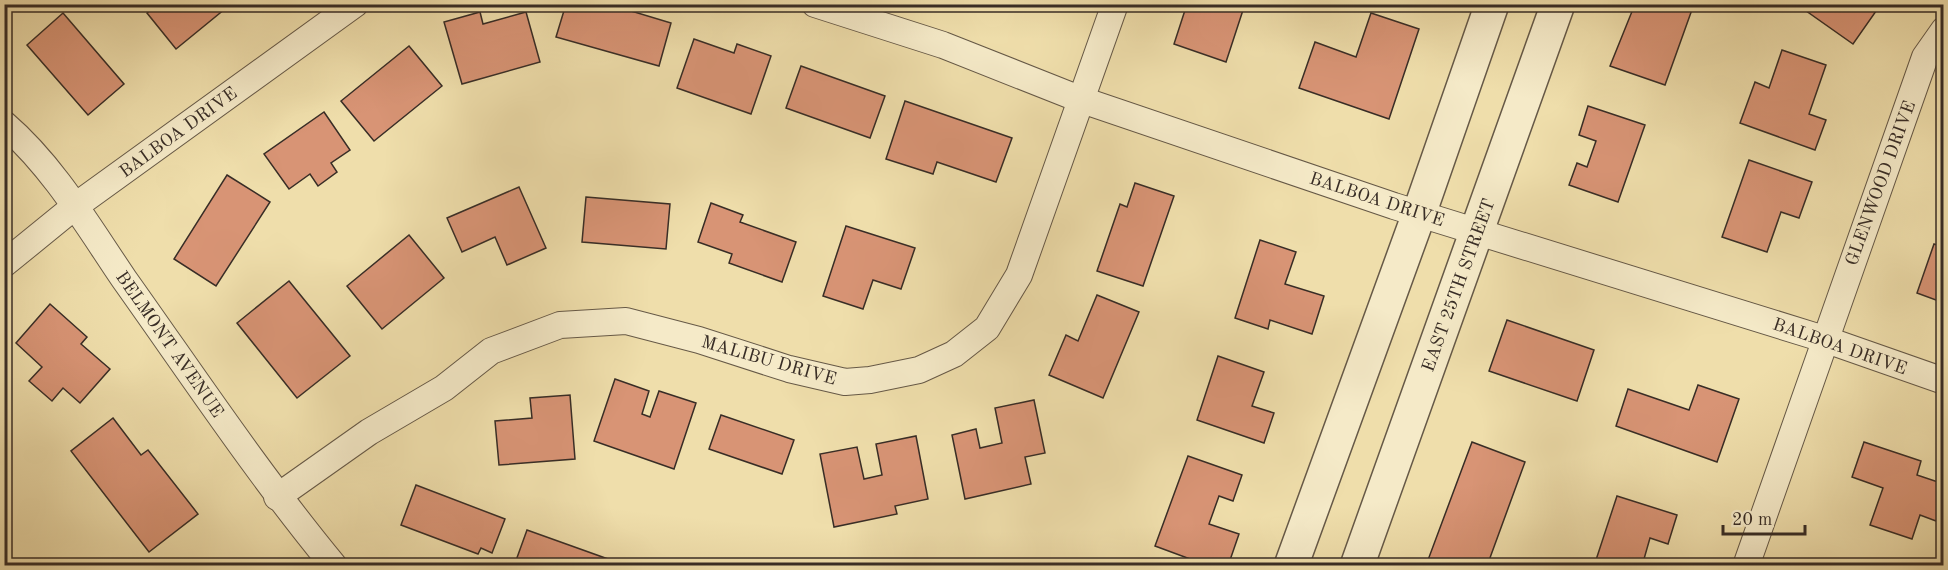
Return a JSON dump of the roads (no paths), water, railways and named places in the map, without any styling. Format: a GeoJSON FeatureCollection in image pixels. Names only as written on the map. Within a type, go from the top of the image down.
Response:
{"type":"FeatureCollection","features":[{"type":"Feature","properties":{"kind":"street","name":"BALBOA DRIVE"},"geometry":{"type":"LineString","coordinates":[[4,264],[74,207],[355,4]]}},
{"type":"Feature","properties":{"kind":"street","name":"BALBOA DRIVE"},"geometry":{"type":"LineString","coordinates":[[815,4],[943,45],[1082,100],[1419,214],[1824,339],[1944,381]]}},
{"type":"Feature","properties":{"kind":"street","name":"MALIBU DRIVE"},"geometry":{"type":"LineString","coordinates":[[277,497],[369,432],[444,388],[492,351],[560,325],[626,321],[699,340],[789,369],[845,382],[870,380],[919,370],[954,354],[987,328],[1019,275],[1115,4]]}},
{"type":"Feature","properties":{"kind":"street"},"geometry":{"type":"LineString","coordinates":[[1291,566],[1419,214],[1492,4]]}},
{"type":"Feature","properties":{"kind":"street","name":"EAST 25TH STREET"},"geometry":{"type":"LineString","coordinates":[[1357,566],[1558,4]]}},
{"type":"Feature","properties":{"kind":"street","name":"GLENWOOD DRIVE"},"geometry":{"type":"LineString","coordinates":[[1746,566],[1925,57],[1944,30]]}},
{"type":"Feature","properties":{"kind":"street","name":"BELMONT AVENUE"},"geometry":{"type":"LineString","coordinates":[[4,124],[25,142],[74,207],[277,497],[334,566]]}}]}
